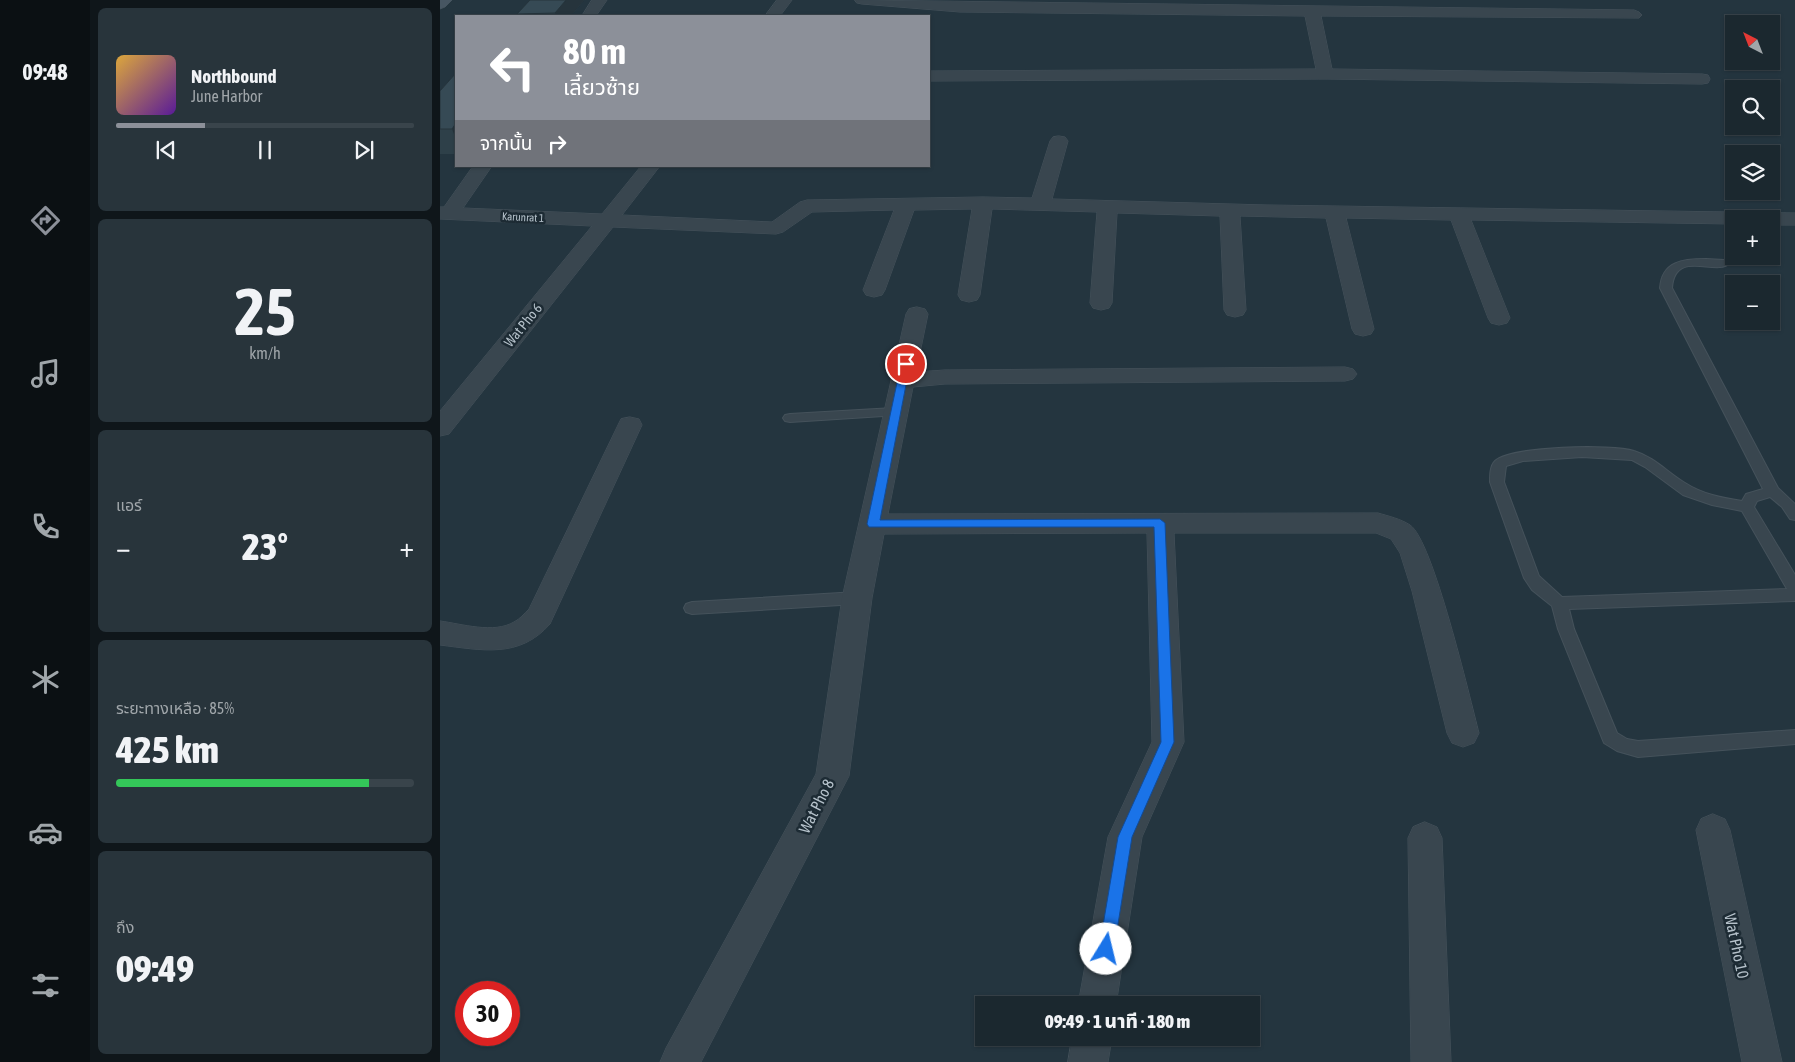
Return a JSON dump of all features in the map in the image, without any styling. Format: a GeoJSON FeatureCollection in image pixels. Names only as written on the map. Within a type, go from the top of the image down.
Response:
{"type":"FeatureCollection","features":[{"type":"Feature","properties":{"kind":"street"},"geometry":{"type":"LineString","coordinates":[[440,4],[445,0]]}},
{"type":"Feature","properties":{"kind":"street"},"geometry":{"type":"LineString","coordinates":[[590,15],[600,0]]}},
{"type":"Feature","properties":{"kind":"street"},"geometry":{"type":"LineString","coordinates":[[773,15],[785,0]]}},
{"type":"Feature","properties":{"kind":"street"},"geometry":{"type":"LineString","coordinates":[[862,0],[960,7],[1634,15]]}},
{"type":"Feature","properties":{"kind":"street"},"geometry":{"type":"LineString","coordinates":[[1312,11],[1325,74]]}},
{"type":"Feature","properties":{"kind":"street"},"geometry":{"type":"LineString","coordinates":[[930,76],[1325,74],[1702,79]]}},
{"type":"Feature","properties":{"kind":"street"},"geometry":{"type":"LineString","coordinates":[[1040,205],[1059,141]]}},
{"type":"Feature","properties":{"kind":"street"},"geometry":{"type":"LineString","coordinates":[[445,213],[482,167]]}},
{"type":"Feature","properties":{"kind":"street","name":"Wat Pho 6"},"geometry":{"type":"LineString","coordinates":[[440,428],[651,167]]}},
{"type":"Feature","properties":{"kind":"street"},"geometry":{"type":"LineString","coordinates":[[874,290],[906,204]]}},
{"type":"Feature","properties":{"kind":"street","name":"Karunrat 1"},"geometry":{"type":"LineString","coordinates":[[445,213],[607,222],[776,228],[807,206],[906,204],[1795,219]]}},
{"type":"Feature","properties":{"kind":"street"},"geometry":{"type":"LineString","coordinates":[[969,295],[984,204]]}},
{"type":"Feature","properties":{"kind":"street"},"geometry":{"type":"LineString","coordinates":[[1101,303],[1107,207]]}},
{"type":"Feature","properties":{"kind":"street"},"geometry":{"type":"LineString","coordinates":[[1230,209],[1235,310]]}},
{"type":"Feature","properties":{"kind":"street"},"geometry":{"type":"LineString","coordinates":[[1334,211],[1363,329]]}},
{"type":"Feature","properties":{"kind":"street"},"geometry":{"type":"LineString","coordinates":[[1458,213],[1499,318]]}},
{"type":"Feature","properties":{"kind":"street","name":"Wat Pho 8"},"geometry":{"type":"LineString","coordinates":[[680,1062],[832,776],[857,598],[894,412],[917,314]]}},
{"type":"Feature","properties":{"kind":"street"},"geometry":{"type":"LineString","coordinates":[[902,381],[945,377],[1345,374]]}},
{"type":"Feature","properties":{"kind":"street"},"geometry":{"type":"LineString","coordinates":[[440,633],[496,638],[512,636],[527,629],[540,616],[630,425]]}},
{"type":"Feature","properties":{"kind":"street"},"geometry":{"type":"LineString","coordinates":[[1098,996],[1125,837],[1168,742],[1160,523]]}},
{"type":"Feature","properties":{"kind":"street"},"geometry":{"type":"LineString","coordinates":[[873,524],[1378,523],[1401,532],[1414,553],[1424,583],[1463,733]]}},
{"type":"Feature","properties":{"kind":"street","name":"Wat Pho 10"},"geometry":{"type":"LineString","coordinates":[[1712,830],[1762,1062]]}},
{"type":"Feature","properties":{"kind":"street"},"geometry":{"type":"LineString","coordinates":[[1425,838],[1431,1062]]}},
{"type":"Feature","properties":{"kind":"street"},"geometry":{"type":"LineString","coordinates":[[1088,1062],[1091,1046]]}},
{"type":"Feature","properties":{"kind":"lane"},"geometry":{"type":"LineString","coordinates":[[1724,263],[1697,262],[1680,265],[1665,280],[1666,288],[1772,491],[1787,503],[1795,515]]}},
{"type":"Feature","properties":{"kind":"lane"},"geometry":{"type":"LineString","coordinates":[[790,418],[894,412]]}},
{"type":"Feature","properties":{"kind":"lane"},"geometry":{"type":"LineString","coordinates":[[1795,589],[1747,507],[1708,500],[1694,494],[1680,486],[1648,461],[1628,454],[1528,455],[1511,458],[1501,464],[1497,472],[1497,482],[1532,578],[1538,586],[1559,603],[1566,629],[1610,738],[1623,746],[1638,749],[1795,737]]}},
{"type":"Feature","properties":{"kind":"lane"},"geometry":{"type":"LineString","coordinates":[[1747,507],[1751,498],[1772,491]]}},
{"type":"Feature","properties":{"kind":"lane"},"geometry":{"type":"LineString","coordinates":[[1559,603],[1795,595]]}},
{"type":"Feature","properties":{"kind":"lane"},"geometry":{"type":"LineString","coordinates":[[692,608],[857,598]]}},
{"type":"Feature","properties":{"kind":"building"},"geometry":{"type":"Polygon","coordinates":[[[530,0],[566,0],[555,13],[517,14],[530,0]]]}},
{"type":"Feature","properties":{"kind":"building"},"geometry":{"type":"Polygon","coordinates":[[[455,74],[455,124],[452,129],[440,129],[440,91],[455,74]]]}},
{"type":"Feature","properties":{"kind":"route"},"geometry":{"type":"LineString","coordinates":[[906,364],[894,412],[873,524],[1160,523],[1168,742],[1125,837],[1106,949]]}}]}
